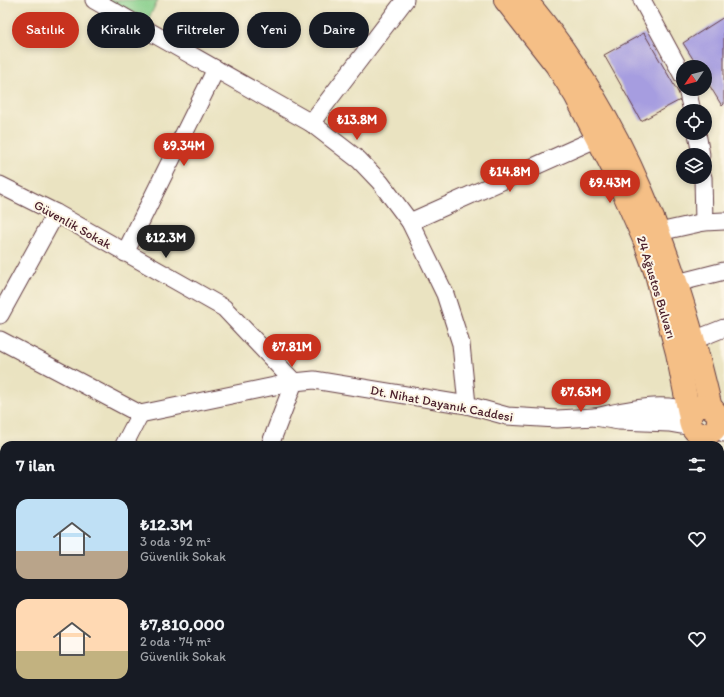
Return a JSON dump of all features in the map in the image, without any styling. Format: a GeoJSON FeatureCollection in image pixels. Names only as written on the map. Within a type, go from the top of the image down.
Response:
{"type":"FeatureCollection","features":[{"type":"Feature","properties":{"kind":"main road","name":"24 Ağustos Bulvarı"},"geometry":{"type":"LineString","coordinates":[[505,0],[556,65],[575,95],[598,138],[628,202],[656,274],[672,333],[705,424]]}},
{"type":"Feature","properties":{"kind":"main road","name":"24 Ağustos Bulvarı"},"geometry":{"type":"LineString","coordinates":[[526,0],[568,54],[587,82],[622,148],[659,232],[677,283],[694,340],[705,424]]}},
{"type":"Feature","properties":{"kind":"street"},"geometry":{"type":"LineString","coordinates":[[94,0],[311,123],[358,160],[396,202],[410,222],[445,294],[458,337],[467,405]]}},
{"type":"Feature","properties":{"kind":"street"},"geometry":{"type":"LineString","coordinates":[[311,123],[405,0]]}},
{"type":"Feature","properties":{"kind":"street"},"geometry":{"type":"LineString","coordinates":[[642,0],[676,63]]}},
{"type":"Feature","properties":{"kind":"street"},"geometry":{"type":"LineString","coordinates":[[125,253],[216,69]]}},
{"type":"Feature","properties":{"kind":"street"},"geometry":{"type":"LineString","coordinates":[[410,222],[598,138]]}},
{"type":"Feature","properties":{"kind":"street"},"geometry":{"type":"LineString","coordinates":[[703,184],[704,222]]}},
{"type":"Feature","properties":{"kind":"street","name":"Güvenlik Sokak"},"geometry":{"type":"LineString","coordinates":[[0,185],[56,213],[224,308],[294,382]]}},
{"type":"Feature","properties":{"kind":"street"},"geometry":{"type":"LineString","coordinates":[[0,315],[56,213]]}},
{"type":"Feature","properties":{"kind":"street"},"geometry":{"type":"LineString","coordinates":[[659,232],[704,222],[724,221]]}},
{"type":"Feature","properties":{"kind":"street"},"geometry":{"type":"LineString","coordinates":[[677,283],[724,271]]}},
{"type":"Feature","properties":{"kind":"street"},"geometry":{"type":"LineString","coordinates":[[694,340],[724,328]]}},
{"type":"Feature","properties":{"kind":"street"},"geometry":{"type":"LineString","coordinates":[[0,340],[140,414],[126,441]]}},
{"type":"Feature","properties":{"kind":"street","name":"Dt. Nihat Dayanık Caddesi"},"geometry":{"type":"LineString","coordinates":[[140,414],[294,382],[314,380],[467,405],[513,417],[557,419],[595,417],[619,421],[705,424]]}},
{"type":"Feature","properties":{"kind":"street"},"geometry":{"type":"LineString","coordinates":[[272,441],[294,382]]}},
{"type":"Feature","properties":{"kind":"green space"},"geometry":{"type":"Polygon","coordinates":[[[94,0],[158,0],[152,12],[115,12],[94,0]]]}},
{"type":"Feature","properties":{"kind":"building"},"geometry":{"type":"Polygon","coordinates":[[[724,17],[724,104],[722,106],[712,90],[712,60],[694,60],[683,43],[724,17]]]}},
{"type":"Feature","properties":{"kind":"building"},"geometry":{"type":"Polygon","coordinates":[[[644,33],[676,89],[676,96],[680,96],[682,99],[641,121],[604,55],[644,33]]]}}]}
